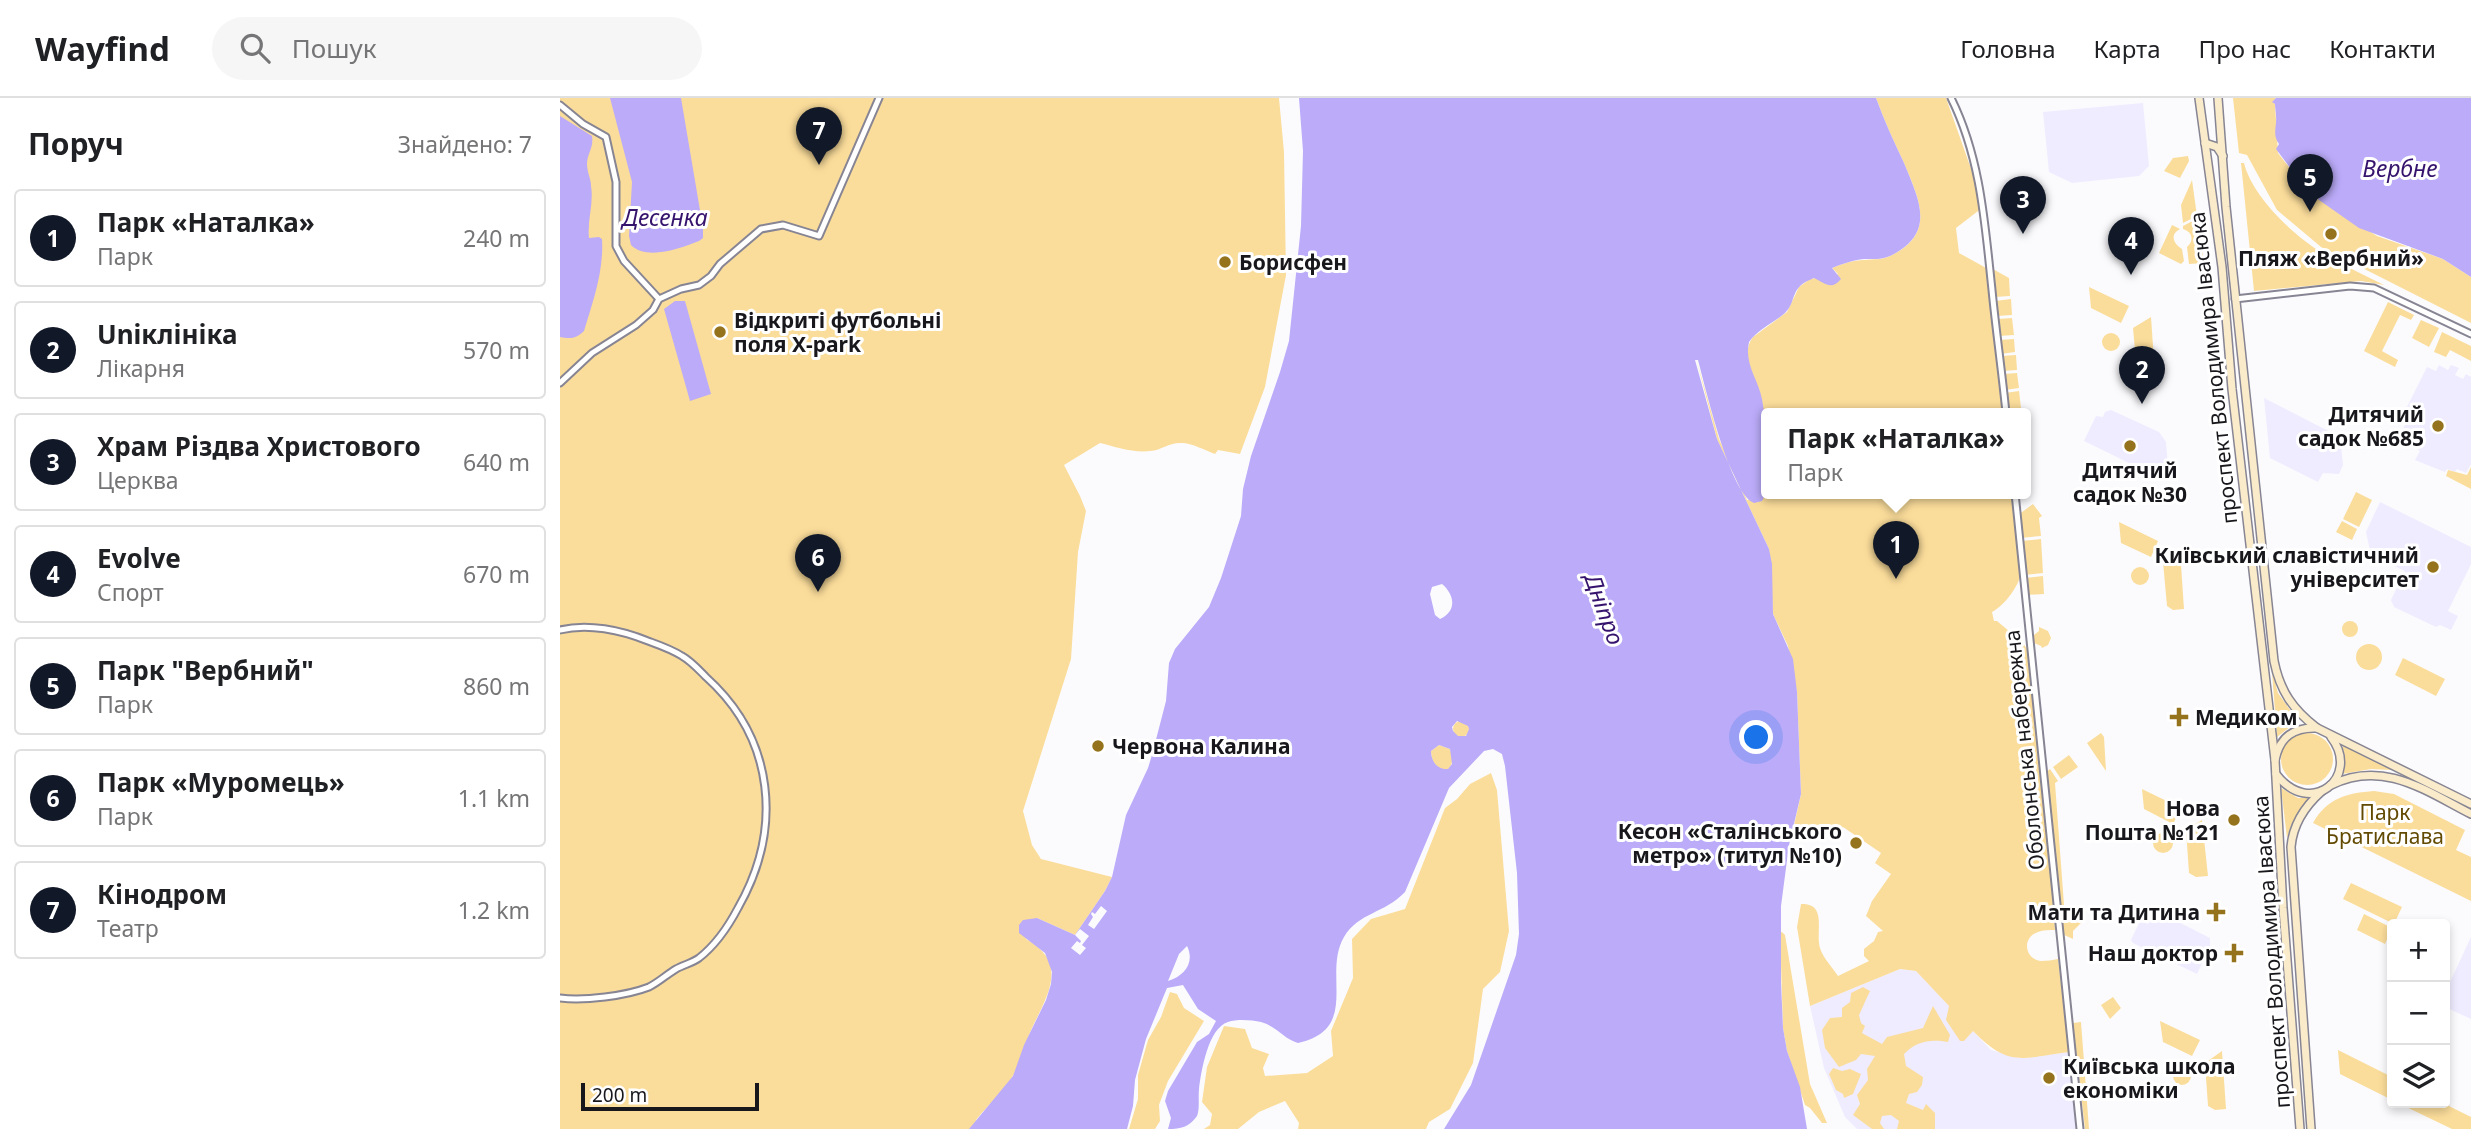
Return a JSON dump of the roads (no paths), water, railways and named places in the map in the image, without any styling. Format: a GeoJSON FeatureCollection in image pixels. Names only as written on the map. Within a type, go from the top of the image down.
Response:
{"type":"FeatureCollection","features":[{"type":"Feature","properties":{"kind":"main road","name":"проспект Володимира Івасюка"},"geometry":{"type":"LineString","coordinates":[[2199,98],[2221,256],[2232,388],[2275,760]]}},
{"type":"Feature","properties":{"kind":"main road","name":"проспект Володимира Івасюка"},"geometry":{"type":"LineString","coordinates":[[2218,98],[2235,299],[2274,661],[2284,694],[2293,707],[2318,728]]}},
{"type":"Feature","properties":{"kind":"main road"},"geometry":{"type":"LineString","coordinates":[[2205,143],[2217,147],[2224,156]]}},
{"type":"Feature","properties":{"kind":"main road"},"geometry":{"type":"LineString","coordinates":[[2232,388],[2245,387]]}},
{"type":"Feature","properties":{"kind":"main road"},"geometry":{"type":"LineString","coordinates":[[2471,804],[2318,728],[2298,729],[2289,734],[2281,741],[2275,760],[2276,774],[2292,790],[2301,793],[2322,791],[2346,777],[2388,775],[2430,792],[2471,814]]}},
{"type":"Feature","properties":{"kind":"main road"},"geometry":{"type":"LineString","coordinates":[[2328,733],[2336,744],[2341,764],[2331,785]]}},
{"type":"Feature","properties":{"kind":"main road","name":"проспект Володимира Івасюка"},"geometry":{"type":"LineString","coordinates":[[2276,774],[2300,1129]]}},
{"type":"Feature","properties":{"kind":"main road","name":"проспект Володимира Івасюка"},"geometry":{"type":"LineString","coordinates":[[2311,1129],[2291,846],[2292,835],[2303,811],[2322,791]]}},
{"type":"Feature","properties":{"kind":"street"},"geometry":{"type":"LineString","coordinates":[[560,383],[592,354],[636,325],[653,310],[659,299],[681,289],[699,285],[766,227],[783,225],[819,236],[879,98]]}},
{"type":"Feature","properties":{"kind":"street"},"geometry":{"type":"LineString","coordinates":[[1951,98],[1958,112],[1981,193],[2005,408]]}},
{"type":"Feature","properties":{"kind":"street"},"geometry":{"type":"LineString","coordinates":[[560,105],[583,124],[606,137],[616,182],[616,246],[624,261],[659,299]]}},
{"type":"Feature","properties":{"kind":"street"},"geometry":{"type":"LineString","coordinates":[[2235,299],[2350,286],[2374,288],[2471,334]]}},
{"type":"Feature","properties":{"kind":"street","name":"Оболонська набережна"},"geometry":{"type":"LineString","coordinates":[[2016,499],[2080,1129]]}},
{"type":"Feature","properties":{"kind":"street"},"geometry":{"type":"LineString","coordinates":[[560,630],[577,627],[611,629],[666,648],[689,661],[723,693],[741,718],[758,755],[766,811],[762,853],[753,881],[723,933],[704,954],[639,990],[598,998],[560,998]]}},
{"type":"Feature","properties":{"kind":"water","name":"Десенка"},"geometry":{"type":"Polygon","coordinates":[[[610,98],[681,98],[703,228],[703,238],[699,241],[674,250],[655,253],[638,250],[631,245],[629,236],[632,182],[610,98]]]}},
{"type":"Feature","properties":{"kind":"water","name":"Дніпро"},"geometry":{"type":"Polygon","coordinates":[[[1299,98],[1876,98],[1919,203],[1919,226],[1914,237],[1905,247],[1890,256],[1856,260],[1832,268],[1841,279],[1834,285],[1814,278],[1800,286],[1785,313],[1757,333],[1749,342],[1748,350],[1763,408],[1761,408],[1762,501],[1754,503],[1739,485],[1769,549],[1773,614],[1793,659],[1797,692],[1801,794],[1789,845],[1781,906],[1781,982],[1787,1051],[1800,1087],[1807,1129],[1444,1129],[1471,1085],[1516,955],[1519,934],[1517,873],[1505,766],[1502,754],[1493,749],[1484,751],[1449,788],[1405,892],[1389,905],[1357,923],[1344,937],[1336,967],[1334,1013],[1329,1026],[1317,1036],[1298,1043],[1261,1022],[1236,1020],[1221,1026],[1211,1041],[1204,1062],[1197,1116],[1184,1127],[1168,1129],[1171,1118],[1165,1101],[1168,1091],[1197,1042],[1209,1034],[1216,1021],[1198,1009],[1183,985],[1167,988],[1146,1039],[1135,1080],[1133,1106],[1127,1129],[969,1129],[1013,1076],[1051,984],[1052,972],[1045,953],[1019,933],[1019,925],[1023,920],[1037,918],[1075,935],[1112,877],[1126,815],[1152,755],[1166,701],[1169,663],[1175,649],[1209,607],[1241,516],[1243,489],[1251,456],[1289,341],[1301,226],[1303,151],[1299,98]],[[1695,360],[1717,439],[1731,469],[1712,414],[1698,360],[1695,360]],[[1442,584],[1432,587],[1430,594],[1435,615],[1440,619],[1446,616],[1452,607],[1450,593],[1442,584]],[[1457,721],[1452,727],[1453,731],[1458,736],[1466,736],[1468,726],[1457,721]],[[1439,745],[1431,751],[1432,758],[1435,764],[1448,769],[1452,764],[1450,749],[1439,745]],[[1187,946],[1179,954],[1168,981],[1187,968],[1190,958],[1187,946]]]}},
{"type":"Feature","properties":{"kind":"water","name":"Вербне"},"geometry":{"type":"Polygon","coordinates":[[[2276,98],[2471,98],[2471,277],[2443,259],[2359,228],[2309,193],[2276,149],[2279,144],[2275,134],[2275,104],[2272,102],[2276,98]]]}},
{"type":"Feature","properties":{"kind":"water"},"geometry":{"type":"Polygon","coordinates":[[[560,116],[592,136],[587,164],[592,193],[589,238],[602,239],[600,274],[584,331],[570,338],[560,337],[560,116]]]}},
{"type":"Feature","properties":{"kind":"water"},"geometry":{"type":"Polygon","coordinates":[[[675,301],[685,301],[711,394],[690,401],[664,309],[675,301]]]}},
{"type":"Feature","properties":{"kind":"place","name":"Кінодром"},"geometry":{"type":"Point","coordinates":[819,165]}},
{"type":"Feature","properties":{"kind":"place","name":"Парк \"Вербний\""},"geometry":{"type":"Point","coordinates":[2310,212]}},
{"type":"Feature","properties":{"kind":"place","name":"Храм Різдва Христового"},"geometry":{"type":"Point","coordinates":[2023,234]}},
{"type":"Feature","properties":{"kind":"place","name":"Пляж «Вербний»"},"geometry":{"type":"Point","coordinates":[2331,234]}},
{"type":"Feature","properties":{"kind":"place","name":"Борисфен"},"geometry":{"type":"Point","coordinates":[1225,262]}},
{"type":"Feature","properties":{"kind":"place","name":"Evolve"},"geometry":{"type":"Point","coordinates":[2131,275]}},
{"type":"Feature","properties":{"kind":"place","name":"Відкриті футбольні поля X-park"},"geometry":{"type":"Point","coordinates":[720,332]}},
{"type":"Feature","properties":{"kind":"place","name":"Uniклініка"},"geometry":{"type":"Point","coordinates":[2142,404]}},
{"type":"Feature","properties":{"kind":"place","name":"Дитячий садок №685"},"geometry":{"type":"Point","coordinates":[2438,426]}},
{"type":"Feature","properties":{"kind":"place","name":"Дитячий садок №30"},"geometry":{"type":"Point","coordinates":[2130,446]}},
{"type":"Feature","properties":{"kind":"place","name":"Київський славістичний університет"},"geometry":{"type":"Point","coordinates":[2433,567]}},
{"type":"Feature","properties":{"kind":"place","name":"Парк «Наталка»"},"geometry":{"type":"Point","coordinates":[1896,579]}},
{"type":"Feature","properties":{"kind":"place","name":"Парк «Муромець»"},"geometry":{"type":"Point","coordinates":[818,592]}},
{"type":"Feature","properties":{"kind":"place","name":"Медиком"},"geometry":{"type":"Point","coordinates":[2179,717]}},
{"type":"Feature","properties":{"kind":"place","name":"Червона Калина"},"geometry":{"type":"Point","coordinates":[1098,746]}},
{"type":"Feature","properties":{"kind":"place","name":"Нова Пошта №121"},"geometry":{"type":"Point","coordinates":[2234,820]}},
{"type":"Feature","properties":{"kind":"place","name":"Кесон «Сталінського метро» (титул №10)"},"geometry":{"type":"Point","coordinates":[1856,843]}},
{"type":"Feature","properties":{"kind":"place","name":"Мати та Дитина"},"geometry":{"type":"Point","coordinates":[2216,912]}},
{"type":"Feature","properties":{"kind":"place","name":"Наш доктор"},"geometry":{"type":"Point","coordinates":[2234,953]}},
{"type":"Feature","properties":{"kind":"place","name":"Київська школа економіки"},"geometry":{"type":"Point","coordinates":[2049,1078]}},
{"type":"Feature","properties":{"kind":"park label","name":"Парк Братислава"},"geometry":{"type":"Point","coordinates":[2385,824]}}]}
